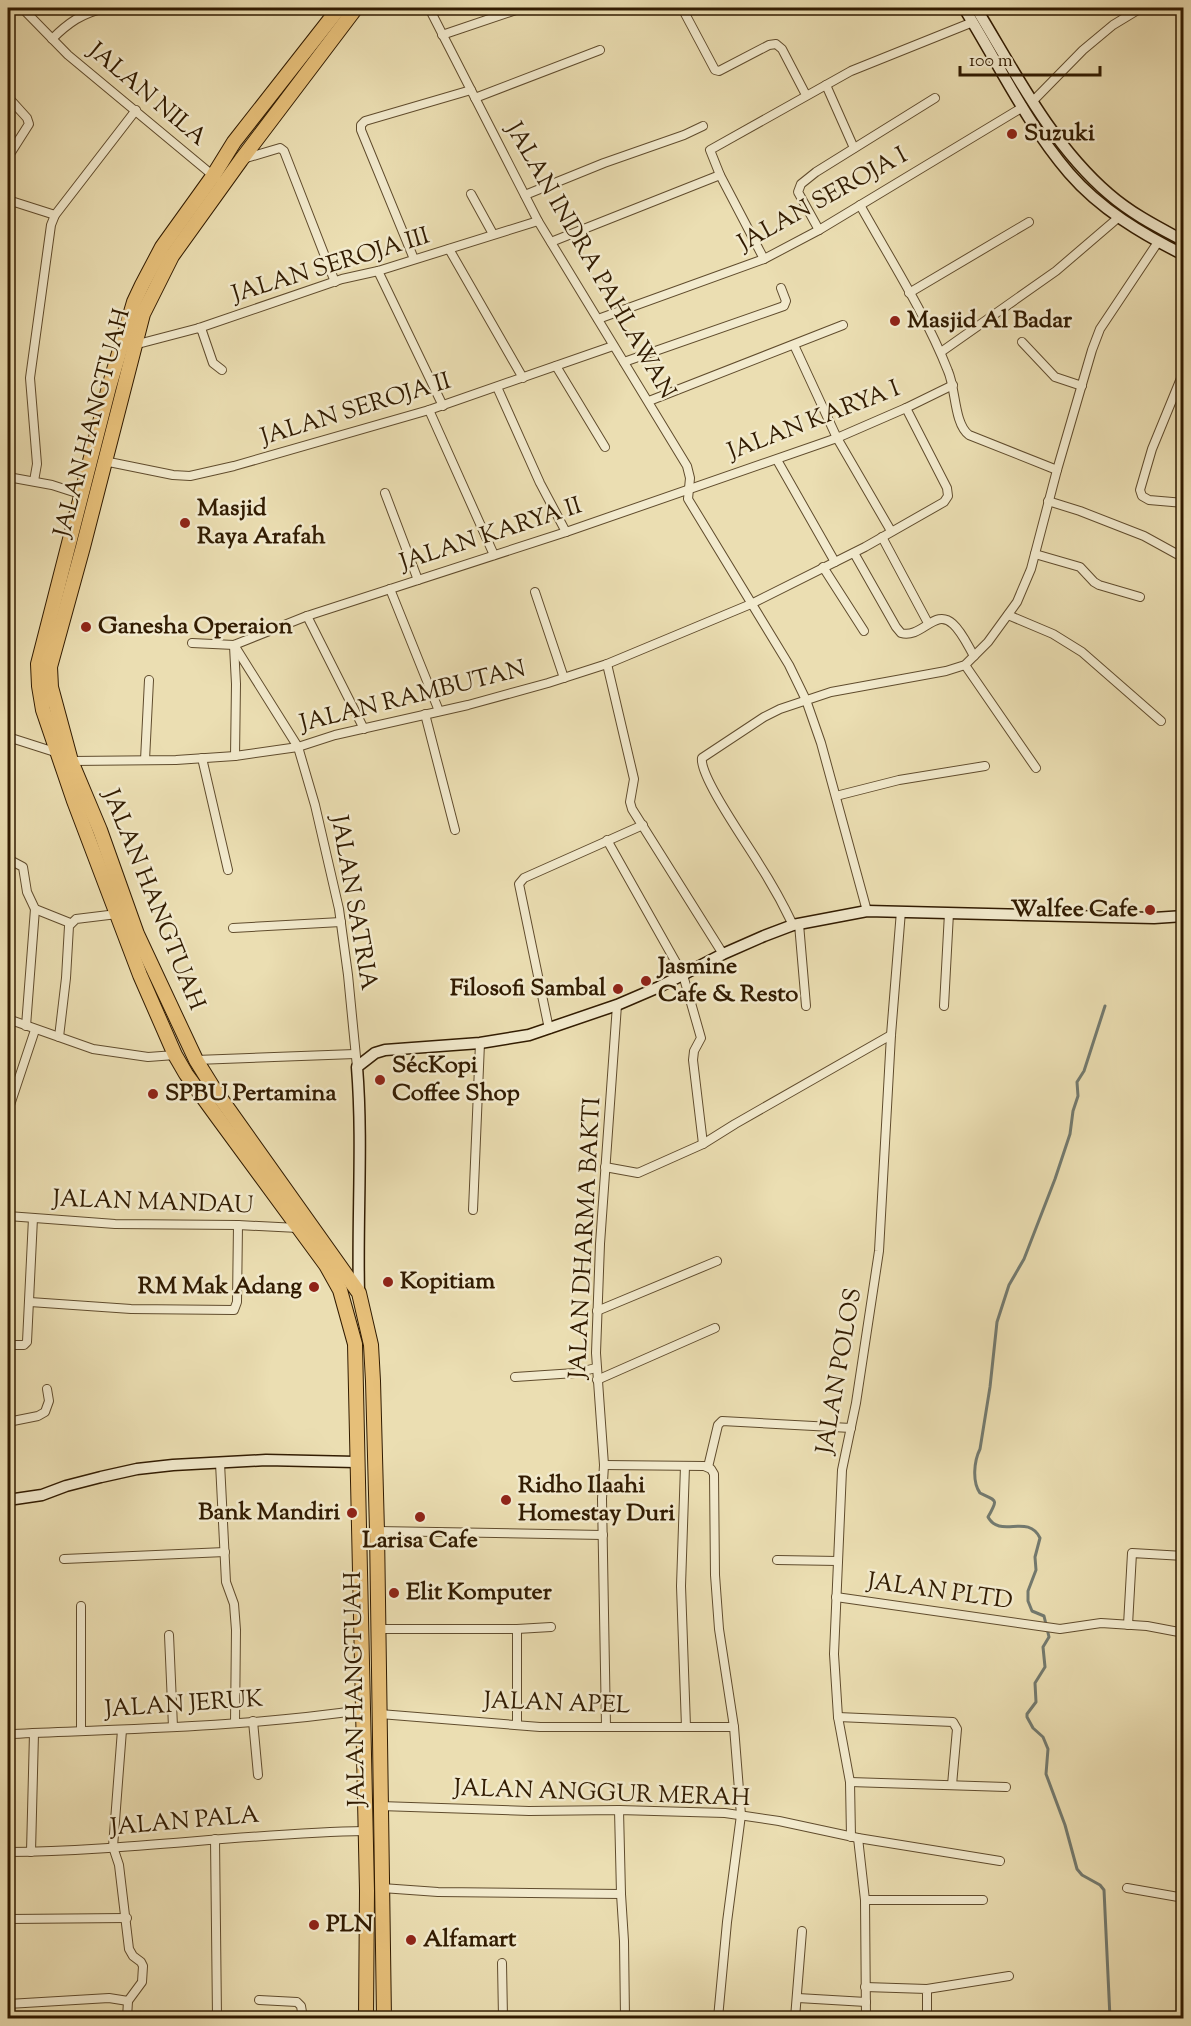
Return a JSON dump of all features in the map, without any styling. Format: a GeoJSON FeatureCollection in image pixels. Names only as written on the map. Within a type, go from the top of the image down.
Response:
{"type":"FeatureCollection","features":[{"type":"Feature","properties":{"kind":"highway","name":"JALAN HANGTUAH"},"geometry":{"type":"LineString","coordinates":[[339,8],[234,142],[219,180],[172,256],[143,314],[135,345],[116,389],[83,495],[38,664],[43,710],[58,753],[137,934],[196,1060],[214,1089],[359,1293],[371,1345],[379,1629],[384,2019]]}},
{"type":"Feature","properties":{"kind":"highway","name":"JALAN HANGTUAH"},"geometry":{"type":"LineString","coordinates":[[356,8],[241,160],[219,180],[162,247],[134,302],[104,461],[50,667],[51,687],[70,761],[117,914],[140,975],[176,1054],[211,1109],[326,1265],[340,1290],[355,1344],[365,1832],[366,2019]]}},
{"type":"Feature","properties":{"kind":"street","name":"JALAN NILA"},"geometry":{"type":"LineString","coordinates":[[22,8],[68,55],[219,180]]}},
{"type":"Feature","properties":{"kind":"street"},"geometry":{"type":"LineString","coordinates":[[52,39],[79,17],[105,8]]}},
{"type":"Feature","properties":{"kind":"street","name":"JALAN INDRA PAHLAWAN"},"geometry":{"type":"LineString","coordinates":[[429,8],[538,221],[649,401],[690,473],[687,499],[789,665],[806,700],[821,743],[867,911]]}},
{"type":"Feature","properties":{"kind":"street"},"geometry":{"type":"LineString","coordinates":[[442,35],[522,8]]}},
{"type":"Feature","properties":{"kind":"street"},"geometry":{"type":"LineString","coordinates":[[682,8],[715,70],[719,71],[769,45],[776,44],[782,49],[806,95]]}},
{"type":"Feature","properties":{"kind":"street"},"geometry":{"type":"LineString","coordinates":[[964,8],[1028,104],[1077,162],[1109,194],[1138,216],[1184,241]]}},
{"type":"Feature","properties":{"kind":"street"},"geometry":{"type":"LineString","coordinates":[[976,8],[1028,104],[1069,172],[1119,217],[1158,242],[1184,255]]}},
{"type":"Feature","properties":{"kind":"street","name":"JALAN SEROJA I"},"geometry":{"type":"LineString","coordinates":[[598,319],[764,259],[819,230],[1028,104],[1083,50],[1113,25],[1141,8]]}},
{"type":"Feature","properties":{"kind":"street"},"geometry":{"type":"LineString","coordinates":[[764,259],[720,176],[710,150],[851,70],[973,22]]}},
{"type":"Feature","properties":{"kind":"street"},"geometry":{"type":"LineString","coordinates":[[414,260],[363,136],[361,125],[365,121],[389,113],[473,94],[600,50]]}},
{"type":"Feature","properties":{"kind":"street"},"geometry":{"type":"LineString","coordinates":[[826,85],[854,148]]}},
{"type":"Feature","properties":{"kind":"street"},"geometry":{"type":"LineString","coordinates":[[8,97],[30,124],[8,157]]}},
{"type":"Feature","properties":{"kind":"street"},"geometry":{"type":"LineString","coordinates":[[819,230],[798,192],[799,187],[816,172],[935,98]]}},
{"type":"Feature","properties":{"kind":"street"},"geometry":{"type":"LineString","coordinates":[[34,481],[37,464],[30,378],[51,225],[55,215],[136,110]]}},
{"type":"Feature","properties":{"kind":"street"},"geometry":{"type":"LineString","coordinates":[[525,195],[703,126]]}},
{"type":"Feature","properties":{"kind":"street"},"geometry":{"type":"LineString","coordinates":[[241,160],[280,148],[284,151],[335,282]]}},
{"type":"Feature","properties":{"kind":"street"},"geometry":{"type":"LineString","coordinates":[[551,242],[720,176]]}},
{"type":"Feature","properties":{"kind":"street"},"geometry":{"type":"LineString","coordinates":[[471,194],[493,234]]}},
{"type":"Feature","properties":{"kind":"street"},"geometry":{"type":"LineString","coordinates":[[8,200],[55,215]]}},
{"type":"Feature","properties":{"kind":"street"},"geometry":{"type":"LineString","coordinates":[[860,205],[941,352],[953,385],[960,423],[964,431],[1001,449],[1057,470]]}},
{"type":"Feature","properties":{"kind":"street"},"geometry":{"type":"LineString","coordinates":[[941,352],[1056,271],[1119,217]]}},
{"type":"Feature","properties":{"kind":"street","name":"JALAN SEROJA III"},"geometry":{"type":"LineString","coordinates":[[135,345],[199,328],[335,282],[378,271],[538,221]]}},
{"type":"Feature","properties":{"kind":"street"},"geometry":{"type":"LineString","coordinates":[[909,293],[1029,222]]}},
{"type":"Feature","properties":{"kind":"street"},"geometry":{"type":"LineString","coordinates":[[806,1006],[796,925],[714,790],[701,762],[705,755],[764,717],[831,692],[908,679],[965,665],[988,642],[1017,602],[1031,569],[1048,501],[1100,329],[1158,242]]}},
{"type":"Feature","properties":{"kind":"street"},"geometry":{"type":"LineString","coordinates":[[450,249],[523,378]]}},
{"type":"Feature","properties":{"kind":"street"},"geometry":{"type":"LineString","coordinates":[[378,271],[442,406]]}},
{"type":"Feature","properties":{"kind":"street"},"geometry":{"type":"LineString","coordinates":[[624,362],[784,306],[786,301],[781,288]]}},
{"type":"Feature","properties":{"kind":"street"},"geometry":{"type":"LineString","coordinates":[[649,401],[843,325]]}},
{"type":"Feature","properties":{"kind":"street"},"geometry":{"type":"LineString","coordinates":[[199,328],[213,363],[222,370]]}},
{"type":"Feature","properties":{"kind":"street"},"geometry":{"type":"LineString","coordinates":[[1022,342],[1055,377],[1082,386]]}},
{"type":"Feature","properties":{"kind":"street"},"geometry":{"type":"LineString","coordinates":[[794,345],[837,438],[891,531]]}},
{"type":"Feature","properties":{"kind":"street","name":"JALAN SEROJA II"},"geometry":{"type":"LineString","coordinates":[[104,461],[173,475],[190,476],[256,460],[429,410],[613,346]]}},
{"type":"Feature","properties":{"kind":"street"},"geometry":{"type":"LineString","coordinates":[[556,366],[605,447]]}},
{"type":"Feature","properties":{"kind":"street"},"geometry":{"type":"LineString","coordinates":[[1184,371],[1152,449],[1140,490],[1142,496],[1149,500],[1184,503]]}},
{"type":"Feature","properties":{"kind":"street","name":"JALAN KARYA I"},"geometry":{"type":"LineString","coordinates":[[687,490],[837,438],[953,385]]}},
{"type":"Feature","properties":{"kind":"street"},"geometry":{"type":"LineString","coordinates":[[497,387],[540,483],[566,532]]}},
{"type":"Feature","properties":{"kind":"street","name":"JALAN RAMBUTAN"},"geometry":{"type":"LineString","coordinates":[[70,761],[235,756],[298,747],[335,735],[468,705],[564,678],[607,664],[751,604],[854,553],[944,502],[948,496],[947,488],[906,408]]}},
{"type":"Feature","properties":{"kind":"street"},"geometry":{"type":"LineString","coordinates":[[429,410],[494,555]]}},
{"type":"Feature","properties":{"kind":"street"},"geometry":{"type":"LineString","coordinates":[[777,460],[835,562]]}},
{"type":"Feature","properties":{"kind":"street"},"geometry":{"type":"LineString","coordinates":[[8,477],[34,481],[83,495]]}},
{"type":"Feature","properties":{"kind":"street","name":"JALAN KARYA II"},"geometry":{"type":"LineString","coordinates":[[234,645],[307,616],[687,490]]}},
{"type":"Feature","properties":{"kind":"street"},"geometry":{"type":"LineString","coordinates":[[385,493],[418,580]]}},
{"type":"Feature","properties":{"kind":"street"},"geometry":{"type":"LineString","coordinates":[[1048,501],[1144,536],[1184,558]]}},
{"type":"Feature","properties":{"kind":"street"},"geometry":{"type":"LineString","coordinates":[[882,537],[928,623]]}},
{"type":"Feature","properties":{"kind":"street"},"geometry":{"type":"LineString","coordinates":[[854,553],[901,633],[914,634],[934,620],[949,621],[955,625],[974,656]]}},
{"type":"Feature","properties":{"kind":"street"},"geometry":{"type":"LineString","coordinates":[[1035,554],[1080,567],[1099,585],[1140,597]]}},
{"type":"Feature","properties":{"kind":"street"},"geometry":{"type":"LineString","coordinates":[[824,567],[864,631]]}},
{"type":"Feature","properties":{"kind":"street"},"geometry":{"type":"LineString","coordinates":[[390,589],[439,711]]}},
{"type":"Feature","properties":{"kind":"street"},"geometry":{"type":"LineString","coordinates":[[535,592],[564,678]]}},
{"type":"Feature","properties":{"kind":"street"},"geometry":{"type":"LineString","coordinates":[[1008,615],[1053,634],[1082,652],[1161,721]]}},
{"type":"Feature","properties":{"kind":"street"},"geometry":{"type":"LineString","coordinates":[[307,616],[364,729]]}},
{"type":"Feature","properties":{"kind":"street"},"geometry":{"type":"LineString","coordinates":[[192,643],[234,645],[235,756]]}},
{"type":"Feature","properties":{"kind":"street","name":"JALAN SATRIA"},"geometry":{"type":"LineString","coordinates":[[234,645],[298,747],[315,805],[341,922],[350,984],[357,1067]]}},
{"type":"Feature","properties":{"kind":"street"},"geometry":{"type":"LineString","coordinates":[[607,664],[634,779],[631,805],[723,954]]}},
{"type":"Feature","properties":{"kind":"street"},"geometry":{"type":"LineString","coordinates":[[965,665],[1036,768]]}},
{"type":"Feature","properties":{"kind":"street"},"geometry":{"type":"LineString","coordinates":[[145,760],[149,680]]}},
{"type":"Feature","properties":{"kind":"street"},"geometry":{"type":"LineString","coordinates":[[425,714],[456,830]]}},
{"type":"Feature","properties":{"kind":"street"},"geometry":{"type":"LineString","coordinates":[[8,737],[58,753]]}},
{"type":"Feature","properties":{"kind":"street"},"geometry":{"type":"LineString","coordinates":[[202,758],[228,870]]}},
{"type":"Feature","properties":{"kind":"street"},"geometry":{"type":"LineString","coordinates":[[836,796],[899,780],[985,766]]}},
{"type":"Feature","properties":{"kind":"street"},"geometry":{"type":"LineString","coordinates":[[549,1029],[519,884],[524,878],[643,825]]}},
{"type":"Feature","properties":{"kind":"street"},"geometry":{"type":"LineString","coordinates":[[607,840],[682,975],[701,1038],[694,1051],[693,1060],[703,1144]]}},
{"type":"Feature","properties":{"kind":"street"},"geometry":{"type":"LineString","coordinates":[[8,859],[23,867],[27,892],[35,909],[26,1026]]}},
{"type":"Feature","properties":{"kind":"street"},"geometry":{"type":"LineString","coordinates":[[35,909],[70,923]]}},
{"type":"Feature","properties":{"kind":"street"},"geometry":{"type":"LineString","coordinates":[[359,1293],[357,1067],[368,1057],[385,1050],[480,1043],[529,1035],[617,1005],[723,954],[796,925],[867,911],[1154,918],[1184,916]]}},
{"type":"Feature","properties":{"kind":"street","name":"JALAN POLOS"},"geometry":{"type":"LineString","coordinates":[[866,2019],[865,1900],[854,1838],[850,1782],[838,1717],[834,1654],[842,1470],[870,1316],[879,1251],[891,1035],[901,911]]}},
{"type":"Feature","properties":{"kind":"street"},"geometry":{"type":"LineString","coordinates":[[944,1005],[949,913]]}},
{"type":"Feature","properties":{"kind":"street"},"geometry":{"type":"LineString","coordinates":[[59,1036],[70,923],[76,919],[117,914]]}},
{"type":"Feature","properties":{"kind":"street"},"geometry":{"type":"LineString","coordinates":[[233,928],[341,922]]}},
{"type":"Feature","properties":{"kind":"street","name":"JALAN DHARMA BAKTI"},"geometry":{"type":"LineString","coordinates":[[606,1726],[604,1465],[596,1368],[605,1167],[617,1005]]}},
{"type":"Feature","properties":{"kind":"street"},"geometry":{"type":"LineString","coordinates":[[8,1019],[93,1049],[148,1057],[176,1054]]}},
{"type":"Feature","properties":{"kind":"street"},"geometry":{"type":"LineString","coordinates":[[8,1111],[35,1029]]}},
{"type":"Feature","properties":{"kind":"street"},"geometry":{"type":"LineString","coordinates":[[605,1167],[638,1173],[703,1144],[891,1035]]}},
{"type":"Feature","properties":{"kind":"street"},"geometry":{"type":"LineString","coordinates":[[473,1210],[480,1043]]}},
{"type":"Feature","properties":{"kind":"street"},"geometry":{"type":"LineString","coordinates":[[196,1060],[355,1054]]}},
{"type":"Feature","properties":{"kind":"street","name":"JALAN MANDAU"},"geometry":{"type":"LineString","coordinates":[[8,1216],[115,1224],[238,1224],[298,1228]]}},
{"type":"Feature","properties":{"kind":"street"},"geometry":{"type":"LineString","coordinates":[[8,1345],[26,1344],[33,1218]]}},
{"type":"Feature","properties":{"kind":"street"},"geometry":{"type":"LineString","coordinates":[[30,1302],[131,1309],[234,1310],[237,1302],[238,1224]]}},
{"type":"Feature","properties":{"kind":"street"},"geometry":{"type":"LineString","coordinates":[[597,1311],[717,1261]]}},
{"type":"Feature","properties":{"kind":"street"},"geometry":{"type":"LineString","coordinates":[[597,1380],[715,1328]]}},
{"type":"Feature","properties":{"kind":"street"},"geometry":{"type":"LineString","coordinates":[[514,1377],[596,1368]]}},
{"type":"Feature","properties":{"kind":"street"},"geometry":{"type":"LineString","coordinates":[[8,1422],[38,1416],[45,1412],[48,1408],[47,1389]]}},
{"type":"Feature","properties":{"kind":"street"},"geometry":{"type":"LineString","coordinates":[[708,1467],[717,1425],[722,1421],[851,1428]]}},
{"type":"Feature","properties":{"kind":"street"},"geometry":{"type":"LineString","coordinates":[[8,1500],[42,1495],[66,1486],[136,1469],[266,1460],[356,1462]]}},
{"type":"Feature","properties":{"kind":"street"},"geometry":{"type":"LineString","coordinates":[[220,1463],[226,1582],[234,1604],[236,1630],[235,1723]]}},
{"type":"Feature","properties":{"kind":"street"},"geometry":{"type":"LineString","coordinates":[[604,1465],[708,1467],[714,1474],[715,1575],[719,1629],[734,1727],[741,1815],[727,1922],[718,2019]]}},
{"type":"Feature","properties":{"kind":"street"},"geometry":{"type":"LineString","coordinates":[[684,1466],[681,1586],[686,1727]]}},
{"type":"Feature","properties":{"kind":"street"},"geometry":{"type":"LineString","coordinates":[[377,1531],[603,1535]]}},
{"type":"Feature","properties":{"kind":"street"},"geometry":{"type":"LineString","coordinates":[[64,1559],[225,1552]]}},
{"type":"Feature","properties":{"kind":"street"},"geometry":{"type":"LineString","coordinates":[[1184,1556],[1132,1553],[1128,1625],[1184,1633]]}},
{"type":"Feature","properties":{"kind":"street"},"geometry":{"type":"LineString","coordinates":[[777,1560],[838,1561]]}},
{"type":"Feature","properties":{"kind":"street","name":"JALAN PLTD"},"geometry":{"type":"LineString","coordinates":[[836,1597],[1060,1629],[1101,1623],[1128,1625]]}},
{"type":"Feature","properties":{"kind":"street"},"geometry":{"type":"LineString","coordinates":[[81,1606],[81,1730]]}},
{"type":"Feature","properties":{"kind":"street"},"geometry":{"type":"LineString","coordinates":[[379,1629],[551,1627]]}},
{"type":"Feature","properties":{"kind":"street"},"geometry":{"type":"LineString","coordinates":[[517,1629],[517,1724]]}},
{"type":"Feature","properties":{"kind":"street"},"geometry":{"type":"LineString","coordinates":[[169,1635],[173,1727]]}},
{"type":"Feature","properties":{"kind":"street","name":"JALAN JERUK"},"geometry":{"type":"LineString","coordinates":[[8,1734],[235,1723],[362,1710]]}},
{"type":"Feature","properties":{"kind":"street","name":"JALAN APEL"},"geometry":{"type":"LineString","coordinates":[[380,1714],[540,1727],[734,1727]]}},
{"type":"Feature","properties":{"kind":"street"},"geometry":{"type":"LineString","coordinates":[[838,1717],[953,1722],[957,1729],[952,1785]]}},
{"type":"Feature","properties":{"kind":"street"},"geometry":{"type":"LineString","coordinates":[[253,1721],[258,1775]]}},
{"type":"Feature","properties":{"kind":"street"},"geometry":{"type":"LineString","coordinates":[[122,1730],[113,1847],[119,1865],[129,1949],[143,1966],[142,1982],[128,2001],[127,2019]]}},
{"type":"Feature","properties":{"kind":"street"},"geometry":{"type":"LineString","coordinates":[[31,1852],[34,1733]]}},
{"type":"Feature","properties":{"kind":"street"},"geometry":{"type":"LineString","coordinates":[[850,1782],[1006,1787]]}},
{"type":"Feature","properties":{"kind":"street","name":"JALAN ANGGUR MERAH"},"geometry":{"type":"LineString","coordinates":[[380,1806],[529,1811],[702,1811],[779,1821],[854,1838],[1000,1861]]}},
{"type":"Feature","properties":{"kind":"street"},"geometry":{"type":"LineString","coordinates":[[619,1810],[625,2019]]}},
{"type":"Feature","properties":{"kind":"street","name":"JALAN PALA"},"geometry":{"type":"LineString","coordinates":[[8,1852],[113,1847],[296,1833],[365,1832]]}},
{"type":"Feature","properties":{"kind":"street"},"geometry":{"type":"LineString","coordinates":[[215,1839],[217,2019]]}},
{"type":"Feature","properties":{"kind":"street"},"geometry":{"type":"LineString","coordinates":[[382,1888],[438,1892],[621,1894]]}},
{"type":"Feature","properties":{"kind":"street"},"geometry":{"type":"LineString","coordinates":[[1127,1888],[1184,1898]]}},
{"type":"Feature","properties":{"kind":"street"},"geometry":{"type":"LineString","coordinates":[[865,1900],[983,1900]]}},
{"type":"Feature","properties":{"kind":"street"},"geometry":{"type":"LineString","coordinates":[[8,1919],[127,1918]]}},
{"type":"Feature","properties":{"kind":"street"},"geometry":{"type":"LineString","coordinates":[[795,2019],[802,1931]]}},
{"type":"Feature","properties":{"kind":"street"},"geometry":{"type":"LineString","coordinates":[[502,1963],[503,2019]]}},
{"type":"Feature","properties":{"kind":"street"},"geometry":{"type":"LineString","coordinates":[[865,1987],[927,1989],[1009,1976]]}},
{"type":"Feature","properties":{"kind":"street"},"geometry":{"type":"LineString","coordinates":[[927,1989],[927,2019]]}},
{"type":"Feature","properties":{"kind":"street"},"geometry":{"type":"LineString","coordinates":[[8,2004],[109,1998],[128,2001]]}},
{"type":"Feature","properties":{"kind":"street"},"geometry":{"type":"LineString","coordinates":[[798,1998],[866,2002]]}},
{"type":"Feature","properties":{"kind":"street"},"geometry":{"type":"LineString","coordinates":[[259,2000],[296,2002],[301,2006],[303,2019]]}},
{"type":"Feature","properties":{"kind":"waterway"},"geometry":{"type":"LineString","coordinates":[[1105,1006],[1084,1071],[1077,1082],[1078,1096],[1073,1111],[1070,1134],[1055,1179],[1024,1259],[1009,1285],[997,1322],[990,1387],[975,1471],[977,1488],[980,1493],[990,1497],[995,1503],[988,1517],[993,1523],[1007,1527],[1028,1527],[1040,1538],[1035,1557],[1036,1570],[1028,1591],[1028,1601],[1032,1611],[1044,1616],[1049,1637],[1043,1647],[1045,1667],[1035,1683],[1036,1702],[1027,1717],[1033,1728],[1043,1737],[1048,1749],[1046,1774],[1065,1825],[1077,1869],[1104,1890],[1110,2018]]}},
{"type":"Feature","properties":{"kind":"place","name":"Suzuki"},"geometry":{"type":"Point","coordinates":[1012,134]}},
{"type":"Feature","properties":{"kind":"place","name":"Masjid Al Badar"},"geometry":{"type":"Point","coordinates":[895,321]}},
{"type":"Feature","properties":{"kind":"place","name":"Masjid Raya Arafah"},"geometry":{"type":"Point","coordinates":[185,523]}},
{"type":"Feature","properties":{"kind":"place","name":"Ganesha Operaion"},"geometry":{"type":"Point","coordinates":[86,627]}},
{"type":"Feature","properties":{"kind":"place","name":"Walfee Cafe"},"geometry":{"type":"Point","coordinates":[1150,910]}},
{"type":"Feature","properties":{"kind":"place","name":"Jasmine Cafe & Resto"},"geometry":{"type":"Point","coordinates":[646,981]}},
{"type":"Feature","properties":{"kind":"place","name":"Filosofi Sambal"},"geometry":{"type":"Point","coordinates":[618,989]}},
{"type":"Feature","properties":{"kind":"place","name":"SécKopi Coffee Shop"},"geometry":{"type":"Point","coordinates":[380,1080]}},
{"type":"Feature","properties":{"kind":"place","name":"SPBU Pertamina"},"geometry":{"type":"Point","coordinates":[153,1094]}},
{"type":"Feature","properties":{"kind":"place","name":"Kopitiam"},"geometry":{"type":"Point","coordinates":[388,1282]}},
{"type":"Feature","properties":{"kind":"place","name":"RM Mak Adang"},"geometry":{"type":"Point","coordinates":[314,1287]}},
{"type":"Feature","properties":{"kind":"place","name":"Ridho Ilaahi Homestay Duri"},"geometry":{"type":"Point","coordinates":[506,1500]}},
{"type":"Feature","properties":{"kind":"place","name":"Bank Mandiri"},"geometry":{"type":"Point","coordinates":[352,1513]}},
{"type":"Feature","properties":{"kind":"place","name":"Larisa Cafe"},"geometry":{"type":"Point","coordinates":[420,1517]}},
{"type":"Feature","properties":{"kind":"place","name":"Elit Komputer"},"geometry":{"type":"Point","coordinates":[394,1593]}},
{"type":"Feature","properties":{"kind":"place","name":"PLN"},"geometry":{"type":"Point","coordinates":[314,1925]}},
{"type":"Feature","properties":{"kind":"place","name":"Alfamart"},"geometry":{"type":"Point","coordinates":[411,1940]}}]}
